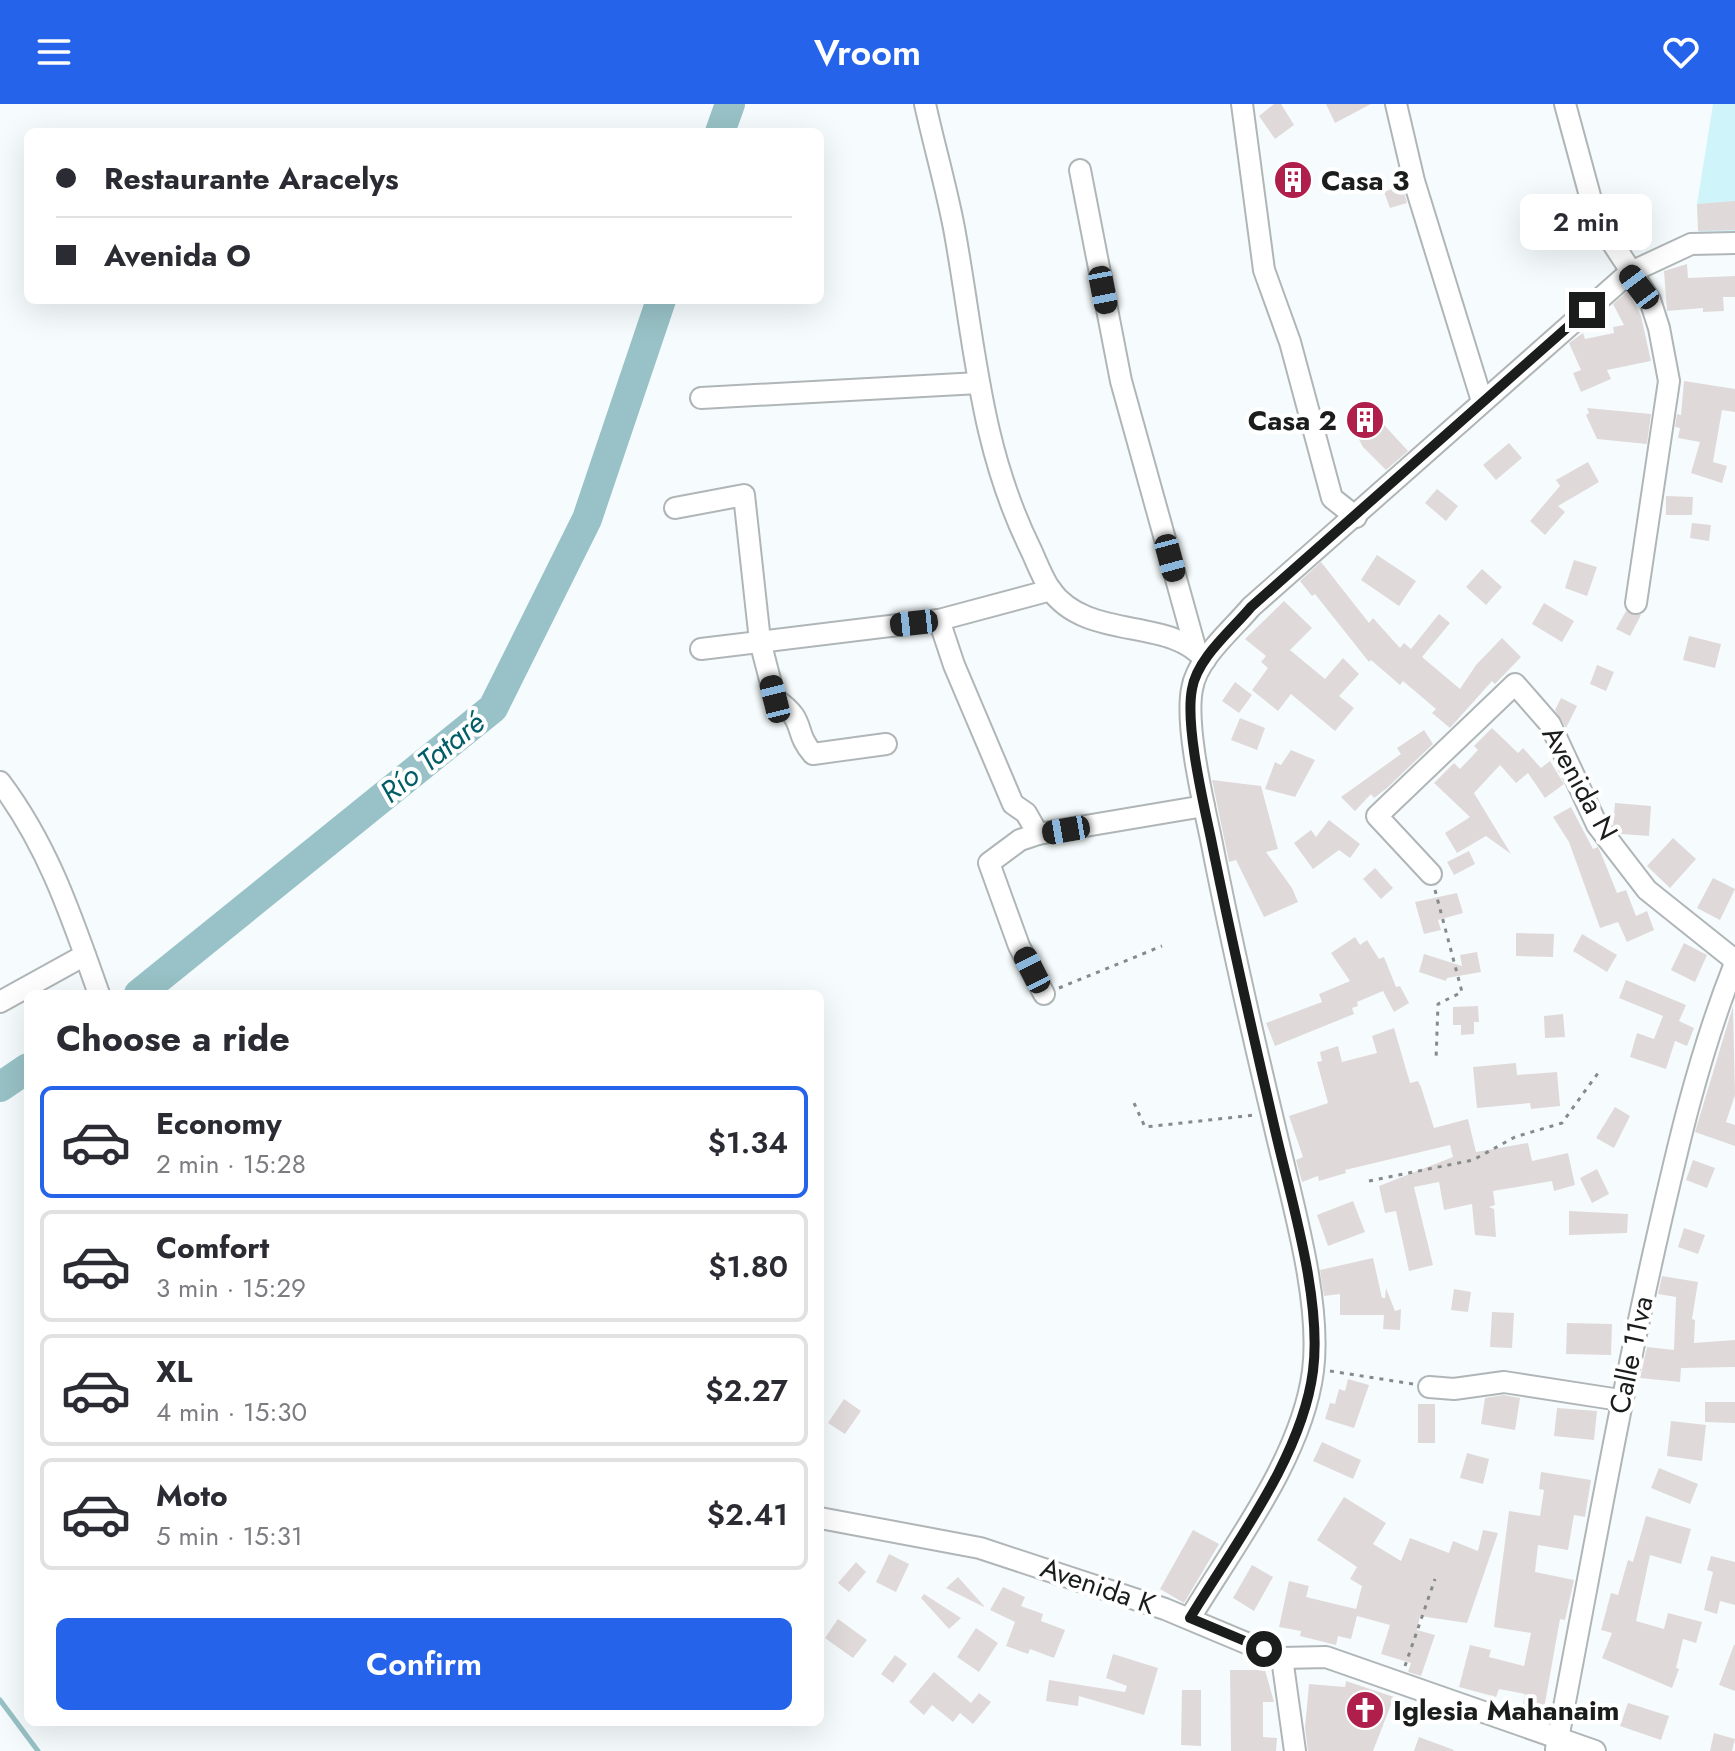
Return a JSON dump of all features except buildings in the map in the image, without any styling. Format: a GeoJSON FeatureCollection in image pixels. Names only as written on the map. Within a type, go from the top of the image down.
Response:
{"type":"FeatureCollection","features":[{"type":"Feature","properties":{"kind":"street"},"geometry":{"type":"LineString","coordinates":[[925,104],[953,226],[979,383],[1002,485],[1051,590],[1073,609],[1099,623],[1200,654]]}},
{"type":"Feature","properties":{"kind":"street"},"geometry":{"type":"LineString","coordinates":[[1242,104],[1264,270],[1290,342],[1332,498],[1356,517]]}},
{"type":"Feature","properties":{"kind":"street"},"geometry":{"type":"LineString","coordinates":[[1396,104],[1414,181],[1482,401]]}},
{"type":"Feature","properties":{"kind":"street"},"geometry":{"type":"LineString","coordinates":[[1565,104],[1596,218],[1629,273],[1650,300],[1669,381],[1636,603]]}},
{"type":"Feature","properties":{"kind":"street"},"geometry":{"type":"LineString","coordinates":[[1080,170],[1121,381],[1200,654],[1192,688],[1193,726],[1204,806],[1315,1326],[1308,1398],[1293,1441],[1190,1618]]}},
{"type":"Feature","properties":{"kind":"street"},"geometry":{"type":"LineString","coordinates":[[1200,654],[1629,273],[1691,244],[1735,243]]}},
{"type":"Feature","properties":{"kind":"street"},"geometry":{"type":"LineString","coordinates":[[701,398],[979,383]]}},
{"type":"Feature","properties":{"kind":"street"},"geometry":{"type":"LineString","coordinates":[[675,508],[744,495],[760,641],[775,699],[795,712],[805,744],[813,754],[886,744]]}},
{"type":"Feature","properties":{"kind":"street"},"geometry":{"type":"LineString","coordinates":[[701,649],[939,620],[1051,590]]}},
{"type":"Feature","properties":{"kind":"street"},"geometry":{"type":"LineString","coordinates":[[939,620],[954,665],[1013,804],[1026,813],[1038,834]]}},
{"type":"Feature","properties":{"kind":"street","name":"Avenida N"},"geometry":{"type":"LineString","coordinates":[[1431,874],[1377,816],[1515,684],[1550,724],[1597,825],[1638,879],[1647,890],[1732,958],[1734,966]]}},
{"type":"Feature","properties":{"kind":"street"},"geometry":{"type":"LineString","coordinates":[[0,782],[29,820],[61,884],[98,990]]}},
{"type":"Feature","properties":{"kind":"street"},"geometry":{"type":"LineString","coordinates":[[1044,994],[1019,946],[989,863],[1020,840],[1038,834],[1204,806]]}},
{"type":"Feature","properties":{"kind":"street"},"geometry":{"type":"LineString","coordinates":[[0,1002],[85,955]]}},
{"type":"Feature","properties":{"kind":"street","name":"Calle 11va"},"geometry":{"type":"LineString","coordinates":[[1556,1745],[1620,1400],[1697,1069],[1734,966]]}},
{"type":"Feature","properties":{"kind":"street"},"geometry":{"type":"LineString","coordinates":[[1429,1387],[1454,1389],[1504,1382],[1620,1400]]}},
{"type":"Feature","properties":{"kind":"street","name":"Avenida K"},"geometry":{"type":"LineString","coordinates":[[824,1519],[980,1548],[1190,1618],[1282,1658],[1326,1657],[1556,1745],[1595,1751]]}},
{"type":"Feature","properties":{"kind":"street"},"geometry":{"type":"LineString","coordinates":[[1282,1658],[1295,1751]]}},
{"type":"Feature","properties":{"kind":"path"},"geometry":{"type":"LineString","coordinates":[[1431,874],[1462,992],[1438,1004],[1436,1060]]}},
{"type":"Feature","properties":{"kind":"path"},"geometry":{"type":"LineString","coordinates":[[1044,994],[1160,947],[1160,956]]}},
{"type":"Feature","properties":{"kind":"path"},"geometry":{"type":"LineString","coordinates":[[1369,1181],[1473,1160],[1515,1137],[1562,1123],[1598,1073]]}},
{"type":"Feature","properties":{"kind":"path"},"geometry":{"type":"LineString","coordinates":[[1134,1103],[1145,1127],[1271,1112]]}},
{"type":"Feature","properties":{"kind":"path"},"geometry":{"type":"LineString","coordinates":[[1313,1369],[1429,1387]]}},
{"type":"Feature","properties":{"kind":"path"},"geometry":{"type":"LineString","coordinates":[[1399,1683],[1435,1579]]}},
{"type":"Feature","properties":{"kind":"shaded area"},"geometry":{"type":"Polygon","coordinates":[[[1713,104],[1735,104],[1735,233],[1699,235],[1697,204],[1713,104]]]}},
{"type":"Feature","properties":{"kind":"waterway","name":"Río Tataré"},"geometry":{"type":"LineString","coordinates":[[721,128],[730,104]]}},
{"type":"Feature","properties":{"kind":"waterway","name":"Río Tataré"},"geometry":{"type":"LineString","coordinates":[[144,990],[493,708],[587,519],[660,304]]}},
{"type":"Feature","properties":{"kind":"waterway","name":"Río Tataré"},"geometry":{"type":"LineString","coordinates":[[0,1087],[24,1071]]}},
{"type":"Feature","properties":{"kind":"waterway"},"geometry":{"type":"LineString","coordinates":[[0,1700],[38,1751]]}},
{"type":"Feature","properties":{"kind":"place","name":"Casa 3"},"geometry":{"type":"Point","coordinates":[1293,180]}},
{"type":"Feature","properties":{"kind":"place","name":"Casa 2"},"geometry":{"type":"Point","coordinates":[1365,420]}},
{"type":"Feature","properties":{"kind":"place","name":"Iglesia Mahanaim"},"geometry":{"type":"Point","coordinates":[1365,1710]}},
{"type":"Feature","properties":{"kind":"route"},"geometry":{"type":"LineString","coordinates":[[1264,1649],[1190,1618],[1293,1441],[1308,1398],[1315,1326],[1291,1198],[1230,937],[1204,806],[1193,726],[1192,688],[1205,660],[1251,607],[1587,310]]}}]}
